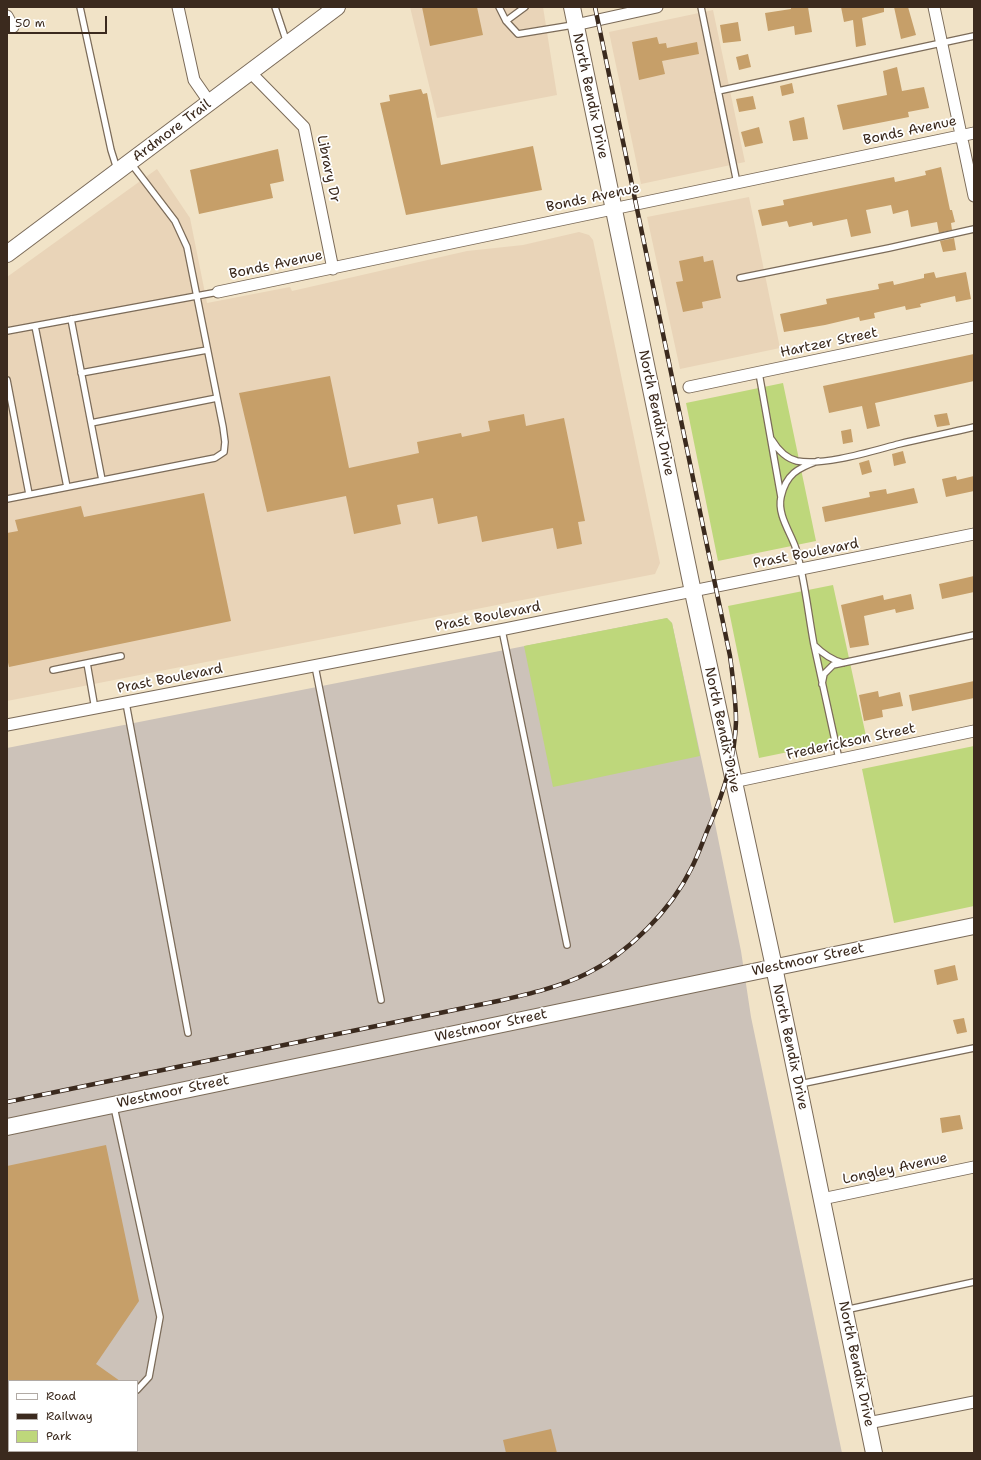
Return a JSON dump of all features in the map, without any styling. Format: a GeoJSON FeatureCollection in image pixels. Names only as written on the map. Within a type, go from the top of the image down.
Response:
{"type":"FeatureCollection","features":[{"type":"Feature","properties":{"kind":"street"},"geometry":{"type":"LineString","coordinates":[[178,7],[194,80],[210,103]]}},
{"type":"Feature","properties":{"kind":"street","name":"Ardmore Trail"},"geometry":{"type":"LineString","coordinates":[[7,254],[337,7]]}},
{"type":"Feature","properties":{"kind":"street","name":"North Bendix Drive"},"geometry":{"type":"LineString","coordinates":[[572,7],[692,592],[774,967],[874,1453]]}},
{"type":"Feature","properties":{"kind":"street"},"geometry":{"type":"LineString","coordinates":[[575,25],[657,7]]}},
{"type":"Feature","properties":{"kind":"street"},"geometry":{"type":"LineString","coordinates":[[934,7],[974,196]]}},
{"type":"Feature","properties":{"kind":"street"},"geometry":{"type":"LineString","coordinates":[[7,16],[12,27]]}},
{"type":"Feature","properties":{"kind":"street","name":"Library Dr"},"geometry":{"type":"LineString","coordinates":[[250,72],[304,126],[333,269]]}},
{"type":"Feature","properties":{"kind":"street","name":"Bonds Avenue"},"geometry":{"type":"LineString","coordinates":[[218,292],[974,133]]}},
{"type":"Feature","properties":{"kind":"street","name":"Hartzer Street"},"geometry":{"type":"LineString","coordinates":[[689,387],[974,327]]}},
{"type":"Feature","properties":{"kind":"street","name":"Prast Boulevard"},"geometry":{"type":"LineString","coordinates":[[7,725],[502,630],[974,534]]}},
{"type":"Feature","properties":{"kind":"street","name":"Frederickson Street"},"geometry":{"type":"LineString","coordinates":[[733,782],[974,731]]}},
{"type":"Feature","properties":{"kind":"street","name":"Westmoor Street"},"geometry":{"type":"LineString","coordinates":[[7,1127],[974,926]]}},
{"type":"Feature","properties":{"kind":"street","name":"Longley Avenue"},"geometry":{"type":"LineString","coordinates":[[822,1199],[974,1167]]}},
{"type":"Feature","properties":{"kind":"street"},"geometry":{"type":"LineString","coordinates":[[868,1424],[974,1402]]}},
{"type":"Feature","properties":{"kind":"lane"},"geometry":{"type":"LineString","coordinates":[[7,499],[215,458],[224,452],[225,442],[187,247],[175,221],[124,167],[111,150],[80,7]]}},
{"type":"Feature","properties":{"kind":"lane"},"geometry":{"type":"LineString","coordinates":[[275,7],[287,44]]}},
{"type":"Feature","properties":{"kind":"lane"},"geometry":{"type":"LineString","coordinates":[[499,7],[506,21],[518,34],[575,25]]}},
{"type":"Feature","properties":{"kind":"lane"},"geometry":{"type":"LineString","coordinates":[[506,21],[525,7]]}},
{"type":"Feature","properties":{"kind":"lane"},"geometry":{"type":"LineString","coordinates":[[701,7],[737,183]]}},
{"type":"Feature","properties":{"kind":"lane"},"geometry":{"type":"LineString","coordinates":[[718,91],[974,36]]}},
{"type":"Feature","properties":{"kind":"lane"},"geometry":{"type":"LineString","coordinates":[[740,278],[974,229]]}},
{"type":"Feature","properties":{"kind":"lane"},"geometry":{"type":"LineString","coordinates":[[7,331],[218,292]]}},
{"type":"Feature","properties":{"kind":"lane"},"geometry":{"type":"LineString","coordinates":[[71,319],[102,480]]}},
{"type":"Feature","properties":{"kind":"lane"},"geometry":{"type":"LineString","coordinates":[[35,326],[67,487]]}},
{"type":"Feature","properties":{"kind":"lane"},"geometry":{"type":"LineString","coordinates":[[82,373],[207,350]]}},
{"type":"Feature","properties":{"kind":"lane"},"geometry":{"type":"LineString","coordinates":[[760,373],[783,515],[796,548],[814,645],[839,759]]}},
{"type":"Feature","properties":{"kind":"lane"},"geometry":{"type":"LineString","coordinates":[[7,380],[29,494]]}},
{"type":"Feature","properties":{"kind":"lane"},"geometry":{"type":"LineString","coordinates":[[91,423],[217,398]]}},
{"type":"Feature","properties":{"kind":"lane"},"geometry":{"type":"LineString","coordinates":[[781,498],[786,483],[794,472],[800,467],[818,461],[858,454],[974,427]]}},
{"type":"Feature","properties":{"kind":"lane"},"geometry":{"type":"LineString","coordinates":[[772,440],[779,451],[787,457],[798,461],[818,461]]}},
{"type":"Feature","properties":{"kind":"lane"},"geometry":{"type":"LineString","coordinates":[[502,630],[567,945]]}},
{"type":"Feature","properties":{"kind":"lane"},"geometry":{"type":"LineString","coordinates":[[822,684],[826,671],[833,665],[974,635]]}},
{"type":"Feature","properties":{"kind":"lane"},"geometry":{"type":"LineString","coordinates":[[814,645],[822,653],[834,661],[843,663]]}},
{"type":"Feature","properties":{"kind":"lane"},"geometry":{"type":"LineString","coordinates":[[53,670],[121,656]]}},
{"type":"Feature","properties":{"kind":"lane"},"geometry":{"type":"LineString","coordinates":[[87,663],[95,709]]}},
{"type":"Feature","properties":{"kind":"lane"},"geometry":{"type":"LineString","coordinates":[[315,666],[382,1000]]}},
{"type":"Feature","properties":{"kind":"lane"},"geometry":{"type":"LineString","coordinates":[[126,703],[188,1033]]}},
{"type":"Feature","properties":{"kind":"lane"},"geometry":{"type":"LineString","coordinates":[[798,1084],[974,1048]]}},
{"type":"Feature","properties":{"kind":"lane"},"geometry":{"type":"LineString","coordinates":[[114,1105],[160,1317],[149,1377],[138,1389]]}},
{"type":"Feature","properties":{"kind":"lane"},"geometry":{"type":"LineString","coordinates":[[844,1310],[974,1282]]}},
{"type":"Feature","properties":{"kind":"shaded area"},"geometry":{"type":"Polygon","coordinates":[[[410,7],[543,7],[557,95],[437,118],[410,7]]]}},
{"type":"Feature","properties":{"kind":"shaded area"},"geometry":{"type":"Polygon","coordinates":[[[713,10],[745,162],[641,184],[609,32],[713,10]]]}},
{"type":"Feature","properties":{"kind":"shaded area"},"geometry":{"type":"Polygon","coordinates":[[[157,169],[190,218],[207,303],[290,287],[292,291],[467,251],[523,245],[579,232],[589,235],[593,240],[660,563],[655,574],[7,701],[7,277],[157,169]]]}},
{"type":"Feature","properties":{"kind":"shaded area"},"geometry":{"type":"Polygon","coordinates":[[[749,197],[780,348],[680,369],[647,217],[749,197]]]}},
{"type":"Feature","properties":{"kind":"shaded area"},"geometry":{"type":"Polygon","coordinates":[[[667,618],[672,623],[710,799],[741,951],[751,1017],[842,1453],[7,1453],[7,748],[667,618]]]}},
{"type":"Feature","properties":{"kind":"green space"},"geometry":{"type":"Polygon","coordinates":[[[783,383],[816,541],[718,561],[686,403],[783,383]]]}},
{"type":"Feature","properties":{"kind":"green space"},"geometry":{"type":"Polygon","coordinates":[[[833,585],[866,736],[759,758],[728,606],[833,585]]]}},
{"type":"Feature","properties":{"kind":"green space"},"geometry":{"type":"Polygon","coordinates":[[[667,618],[672,623],[700,756],[553,787],[524,646],[667,618]]]}},
{"type":"Feature","properties":{"kind":"green space"},"geometry":{"type":"Polygon","coordinates":[[[974,746],[974,906],[894,923],[862,769],[974,746]]]}},
{"type":"Feature","properties":{"kind":"building"},"geometry":{"type":"Polygon","coordinates":[[[422,7],[477,7],[483,35],[430,46],[422,7]]]}},
{"type":"Feature","properties":{"kind":"building"},"geometry":{"type":"Polygon","coordinates":[[[791,7],[808,7],[812,32],[795,35],[794,26],[768,31],[765,13],[791,9],[791,7]]]}},
{"type":"Feature","properties":{"kind":"building"},"geometry":{"type":"Polygon","coordinates":[[[841,7],[884,7],[884,12],[862,18],[866,45],[856,47],[853,20],[844,22],[841,7]]]}},
{"type":"Feature","properties":{"kind":"building"},"geometry":{"type":"Polygon","coordinates":[[[894,7],[908,7],[916,35],[901,39],[894,7]]]}},
{"type":"Feature","properties":{"kind":"building"},"geometry":{"type":"Polygon","coordinates":[[[738,22],[741,41],[723,43],[720,25],[738,22]]]}},
{"type":"Feature","properties":{"kind":"building"},"geometry":{"type":"Polygon","coordinates":[[[657,37],[659,44],[666,43],[667,48],[697,42],[699,54],[662,61],[665,74],[639,80],[632,42],[657,37]]]}},
{"type":"Feature","properties":{"kind":"building"},"geometry":{"type":"Polygon","coordinates":[[[748,54],[751,67],[739,70],[736,57],[748,54]]]}},
{"type":"Feature","properties":{"kind":"building"},"geometry":{"type":"Polygon","coordinates":[[[897,67],[902,91],[924,87],[929,108],[908,112],[909,117],[843,130],[837,105],[887,95],[883,71],[897,67]]]}},
{"type":"Feature","properties":{"kind":"building"},"geometry":{"type":"Polygon","coordinates":[[[792,83],[794,93],[782,96],[780,86],[792,83]]]}},
{"type":"Feature","properties":{"kind":"building"},"geometry":{"type":"Polygon","coordinates":[[[421,89],[423,94],[427,93],[441,165],[533,146],[542,190],[406,215],[380,103],[390,101],[389,95],[421,89]]]}},
{"type":"Feature","properties":{"kind":"building"},"geometry":{"type":"Polygon","coordinates":[[[753,96],[756,109],[739,112],[736,99],[753,96]]]}},
{"type":"Feature","properties":{"kind":"building"},"geometry":{"type":"Polygon","coordinates":[[[804,117],[808,139],[793,141],[789,121],[804,117]]]}},
{"type":"Feature","properties":{"kind":"building"},"geometry":{"type":"Polygon","coordinates":[[[759,127],[763,143],[745,147],[741,132],[759,127]]]}},
{"type":"Feature","properties":{"kind":"building"},"geometry":{"type":"Polygon","coordinates":[[[278,149],[284,181],[270,184],[273,198],[199,214],[190,170],[278,149]]]}},
{"type":"Feature","properties":{"kind":"building"},"geometry":{"type":"Polygon","coordinates":[[[941,167],[950,210],[952,210],[955,222],[951,223],[952,230],[939,233],[937,222],[911,227],[908,210],[893,214],[891,205],[866,210],[871,233],[851,237],[847,219],[813,226],[812,222],[789,227],[787,221],[762,226],[758,210],[784,205],[783,200],[894,177],[895,182],[926,175],[925,171],[941,167]]]}},
{"type":"Feature","properties":{"kind":"building"},"geometry":{"type":"Polygon","coordinates":[[[954,238],[956,250],[943,252],[940,241],[954,238]]]}},
{"type":"Feature","properties":{"kind":"building"},"geometry":{"type":"Polygon","coordinates":[[[703,256],[704,262],[713,260],[721,298],[702,302],[703,308],[683,312],[676,282],[683,281],[679,261],[703,256]]]}},
{"type":"Feature","properties":{"kind":"building"},"geometry":{"type":"Polygon","coordinates":[[[934,272],[936,278],[966,272],[971,299],[956,302],[955,296],[920,304],[921,307],[906,310],[905,306],[874,313],[875,318],[860,321],[859,317],[784,332],[780,314],[827,304],[826,299],[879,289],[878,284],[893,281],[894,285],[924,278],[924,274],[934,272]]]}},
{"type":"Feature","properties":{"kind":"building"},"geometry":{"type":"Polygon","coordinates":[[[974,354],[974,381],[875,403],[880,426],[867,429],[862,406],[829,413],[823,386],[974,354]]]}},
{"type":"Feature","properties":{"kind":"building"},"geometry":{"type":"Polygon","coordinates":[[[330,376],[349,468],[419,453],[417,442],[461,433],[462,437],[490,431],[488,421],[524,414],[526,426],[564,418],[585,521],[578,522],[582,544],[557,549],[553,528],[482,542],[477,516],[438,524],[433,498],[397,505],[401,524],[354,534],[346,496],[267,512],[239,393],[330,376]]]}},
{"type":"Feature","properties":{"kind":"building"},"geometry":{"type":"Polygon","coordinates":[[[947,413],[950,425],[937,427],[934,415],[947,413]]]}},
{"type":"Feature","properties":{"kind":"building"},"geometry":{"type":"Polygon","coordinates":[[[851,429],[853,442],[843,444],[841,431],[851,429]]]}},
{"type":"Feature","properties":{"kind":"building"},"geometry":{"type":"Polygon","coordinates":[[[903,451],[906,463],[894,466],[892,454],[903,451]]]}},
{"type":"Feature","properties":{"kind":"building"},"geometry":{"type":"Polygon","coordinates":[[[869,460],[872,472],[862,475],[859,463],[869,460]]]}},
{"type":"Feature","properties":{"kind":"building"},"geometry":{"type":"Polygon","coordinates":[[[956,476],[957,480],[974,476],[974,491],[946,497],[942,479],[956,476]]]}},
{"type":"Feature","properties":{"kind":"building"},"geometry":{"type":"Polygon","coordinates":[[[914,488],[918,503],[825,522],[822,507],[870,497],[869,492],[886,489],[887,494],[914,488]]]}},
{"type":"Feature","properties":{"kind":"building"},"geometry":{"type":"Polygon","coordinates":[[[204,493],[231,621],[9,667],[7,658],[7,533],[18,531],[15,520],[81,506],[84,517],[204,493]]]}},
{"type":"Feature","properties":{"kind":"building"},"geometry":{"type":"Polygon","coordinates":[[[974,576],[974,592],[942,599],[939,584],[974,576]]]}},
{"type":"Feature","properties":{"kind":"building"},"geometry":{"type":"Polygon","coordinates":[[[911,594],[914,609],[896,613],[895,609],[864,616],[869,645],[850,648],[841,605],[883,595],[884,600],[911,594]]]}},
{"type":"Feature","properties":{"kind":"building"},"geometry":{"type":"Polygon","coordinates":[[[974,681],[974,698],[912,711],[909,695],[974,681]]]}},
{"type":"Feature","properties":{"kind":"building"},"geometry":{"type":"Polygon","coordinates":[[[878,691],[879,697],[900,692],[903,706],[882,710],[883,717],[864,721],[859,695],[878,691]]]}},
{"type":"Feature","properties":{"kind":"building"},"geometry":{"type":"Polygon","coordinates":[[[955,965],[958,980],[937,985],[934,970],[955,965]]]}},
{"type":"Feature","properties":{"kind":"building"},"geometry":{"type":"Polygon","coordinates":[[[964,1018],[967,1032],[957,1034],[953,1020],[964,1018]]]}},
{"type":"Feature","properties":{"kind":"building"},"geometry":{"type":"Polygon","coordinates":[[[960,1115],[963,1129],[942,1133],[940,1118],[960,1115]]]}},
{"type":"Feature","properties":{"kind":"building"},"geometry":{"type":"Polygon","coordinates":[[[106,1145],[139,1301],[96,1364],[119,1380],[7,1381],[7,1166],[106,1145]]]}},
{"type":"Feature","properties":{"kind":"building"},"geometry":{"type":"Polygon","coordinates":[[[551,1429],[557,1453],[506,1453],[503,1440],[551,1429]]]}},
{"type":"Feature","properties":{"kind":"railway"},"geometry":{"type":"LineString","coordinates":[[7,1102],[498,1001],[555,986],[588,973],[618,954],[633,942],[647,929],[672,900],[691,869],[716,810],[734,748],[736,722],[733,681],[730,656],[595,7]]}}]}
